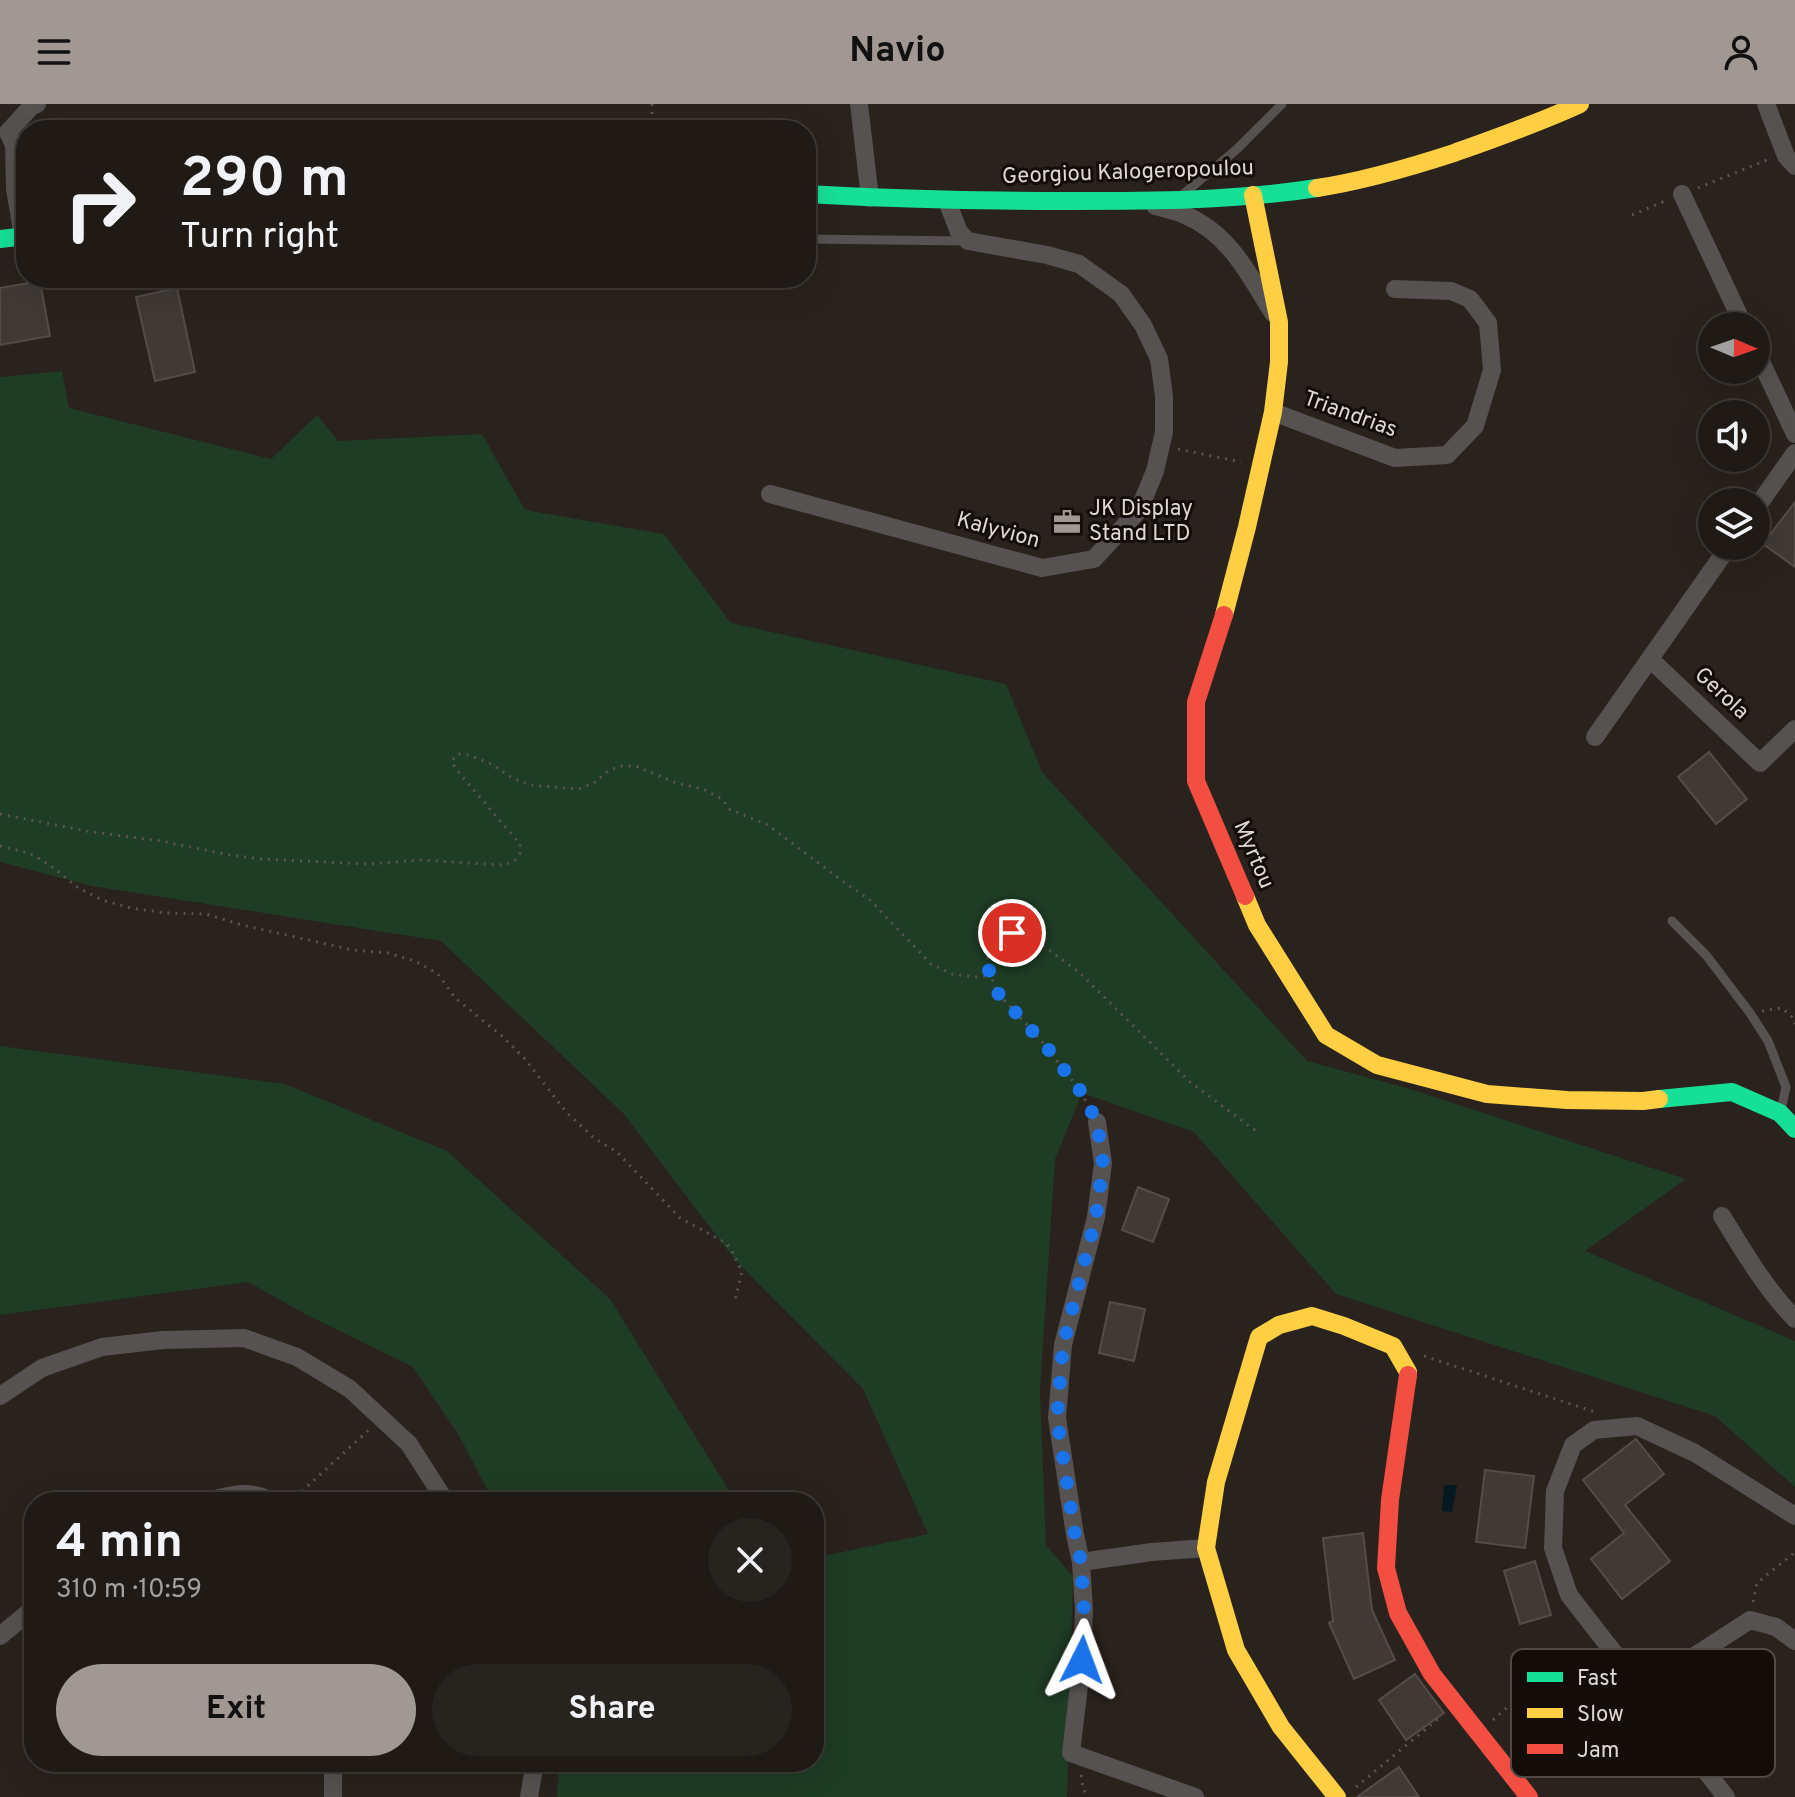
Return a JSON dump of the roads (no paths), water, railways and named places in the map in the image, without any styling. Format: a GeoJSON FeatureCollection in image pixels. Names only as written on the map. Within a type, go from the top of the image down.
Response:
{"type":"FeatureCollection","features":[{"type":"Feature","properties":{"kind":"street"},"geometry":{"type":"LineString","coordinates":[[19,120],[37,104]]}},
{"type":"Feature","properties":{"kind":"street"},"geometry":{"type":"LineString","coordinates":[[859,104],[870,198]]}},
{"type":"Feature","properties":{"kind":"street","name":"Georgiou Kalogeropoulou"},"geometry":{"type":"LineString","coordinates":[[816,195],[947,201],[1140,201],[1253,195],[1326,187],[1408,168],[1533,125],[1580,104]]}},
{"type":"Feature","properties":{"kind":"street"},"geometry":{"type":"LineString","coordinates":[[1766,104],[1790,159]]}},
{"type":"Feature","properties":{"kind":"street"},"geometry":{"type":"LineString","coordinates":[[16,123],[8,132],[14,145],[16,194]]}},
{"type":"Feature","properties":{"kind":"street"},"geometry":{"type":"LineString","coordinates":[[1682,194],[1737,312]]}},
{"type":"Feature","properties":{"kind":"street","name":"Myrtou"},"geometry":{"type":"LineString","coordinates":[[1253,195],[1279,322],[1279,362],[1273,412],[1247,527],[1223,620],[1196,702],[1196,781],[1257,925],[1326,1035],[1377,1065],[1487,1094],[1567,1100],[1643,1101],[1732,1092],[1780,1113],[1795,1129]]}},
{"type":"Feature","properties":{"kind":"street"},"geometry":{"type":"LineString","coordinates":[[947,201],[959,232],[968,241]]}},
{"type":"Feature","properties":{"kind":"street"},"geometry":{"type":"LineString","coordinates":[[1140,201],[1187,216],[1214,233],[1247,268],[1279,322]]}},
{"type":"Feature","properties":{"kind":"street","name":"Kalyvion"},"geometry":{"type":"LineString","coordinates":[[770,494],[1042,568],[1094,559],[1139,510],[1155,471],[1164,432],[1164,396],[1159,359],[1143,325],[1121,294],[1079,264],[968,241]]}},
{"type":"Feature","properties":{"kind":"street","name":"Triandrias"},"geometry":{"type":"LineString","coordinates":[[1273,412],[1395,458],[1447,455],[1475,426],[1492,370],[1488,323],[1470,299],[1451,291],[1395,289]]}},
{"type":"Feature","properties":{"kind":"street"},"geometry":{"type":"LineString","coordinates":[[1770,381],[1795,434]]}},
{"type":"Feature","properties":{"kind":"street"},"geometry":{"type":"LineString","coordinates":[[1770,488],[1795,453]]}},
{"type":"Feature","properties":{"kind":"street"},"geometry":{"type":"LineString","coordinates":[[1595,737],[1719,560]]}},
{"type":"Feature","properties":{"kind":"street","name":"Gerola"},"geometry":{"type":"LineString","coordinates":[[1650,659],[1760,763],[1795,729]]}},
{"type":"Feature","properties":{"kind":"street"},"geometry":{"type":"LineString","coordinates":[[1097,1122],[1103,1163],[1096,1217],[1063,1345],[1057,1418],[1081,1562],[1084,1610],[1071,1753],[1195,1797]]}},
{"type":"Feature","properties":{"kind":"street"},"geometry":{"type":"LineString","coordinates":[[1722,1216],[1752,1265],[1795,1319]]}},
{"type":"Feature","properties":{"kind":"street"},"geometry":{"type":"LineString","coordinates":[[1337,1797],[1281,1727],[1236,1650],[1206,1548],[1216,1482],[1259,1337],[1279,1325],[1312,1316],[1393,1346],[1408,1372],[1390,1500],[1386,1568],[1398,1613],[1432,1674],[1511,1774]]}},
{"type":"Feature","properties":{"kind":"street"},"geometry":{"type":"LineString","coordinates":[[0,1396],[42,1368],[102,1347],[163,1340],[244,1338],[297,1357],[350,1389],[409,1444],[440,1492]]}},
{"type":"Feature","properties":{"kind":"street"},"geometry":{"type":"LineString","coordinates":[[1610,1649],[1569,1595],[1553,1548],[1555,1491],[1573,1445],[1594,1430],[1637,1426],[1695,1453],[1795,1516]]}},
{"type":"Feature","properties":{"kind":"street"},"geometry":{"type":"LineString","coordinates":[[1081,1562],[1206,1548]]}},
{"type":"Feature","properties":{"kind":"street"},"geometry":{"type":"LineString","coordinates":[[0,1636],[24,1616]]}},
{"type":"Feature","properties":{"kind":"street"},"geometry":{"type":"LineString","coordinates":[[1705,1649],[1750,1620],[1776,1627],[1795,1641]]}},
{"type":"Feature","properties":{"kind":"street"},"geometry":{"type":"LineString","coordinates":[[333,1772],[333,1797]]}},
{"type":"Feature","properties":{"kind":"street"},"geometry":{"type":"LineString","coordinates":[[529,1797],[533,1772]]}},
{"type":"Feature","properties":{"kind":"street"},"geometry":{"type":"LineString","coordinates":[[1513,1777],[1529,1797]]}},
{"type":"Feature","properties":{"kind":"street"},"geometry":{"type":"LineString","coordinates":[[1710,1777],[1726,1797]]}},
{"type":"Feature","properties":{"kind":"lane"},"geometry":{"type":"LineString","coordinates":[[1175,200],[1237,149],[1282,104]]}},
{"type":"Feature","properties":{"kind":"lane"},"geometry":{"type":"LineString","coordinates":[[816,239],[968,241]]}},
{"type":"Feature","properties":{"kind":"lane"},"geometry":{"type":"LineString","coordinates":[[1672,921],[1706,955],[1768,1041],[1786,1087],[1780,1113]]}},
{"type":"Feature","properties":{"kind":"water"},"geometry":{"type":"Polygon","coordinates":[[[1444,1485],[1457,1485],[1452,1512],[1442,1511],[1444,1485]]]}},
{"type":"Feature","properties":{"kind":"place","name":"JK Display Stand LTD"},"geometry":{"type":"Point","coordinates":[1067,522]}}]}
